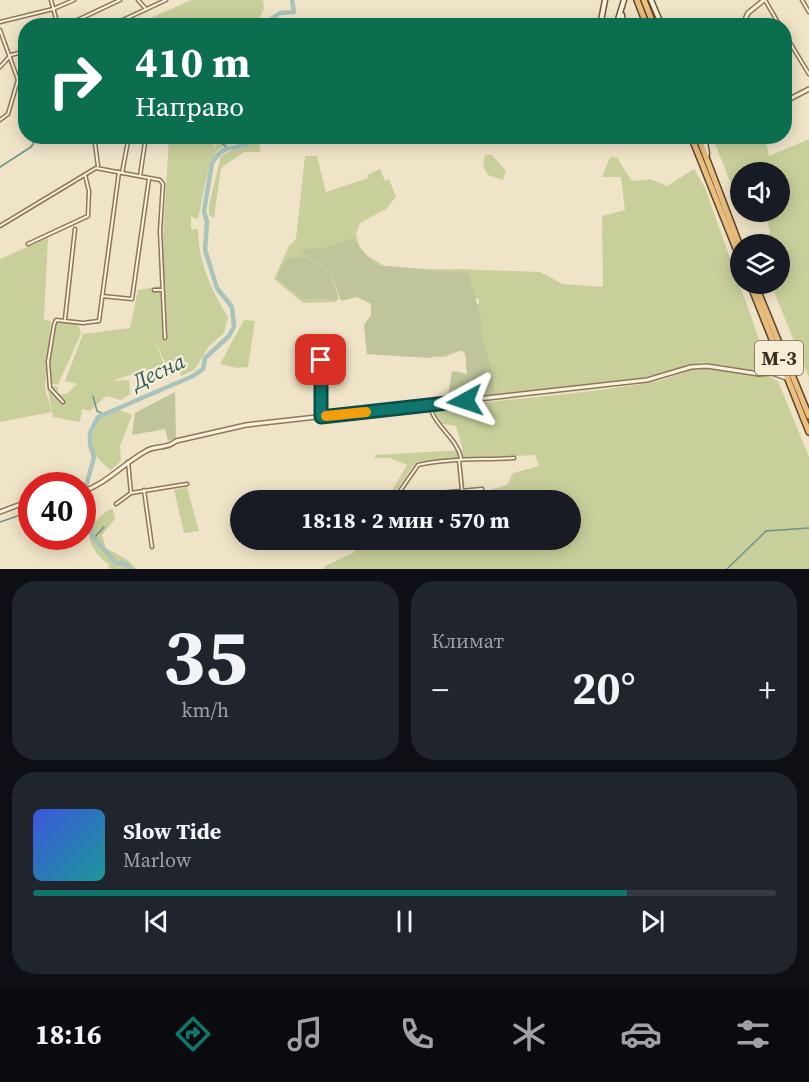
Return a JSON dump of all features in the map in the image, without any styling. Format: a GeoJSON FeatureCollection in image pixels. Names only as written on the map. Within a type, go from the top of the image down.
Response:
{"type":"FeatureCollection","features":[{"type":"Feature","properties":{"kind":"highway"},"geometry":{"type":"LineString","coordinates":[[638,0],[644,18]]}},
{"type":"Feature","properties":{"kind":"highway"},"geometry":{"type":"LineString","coordinates":[[644,0],[651,18]]}},
{"type":"Feature","properties":{"kind":"highway"},"geometry":{"type":"LineString","coordinates":[[694,144],[730,234]]}},
{"type":"Feature","properties":{"kind":"highway"},"geometry":{"type":"LineString","coordinates":[[701,144],[735,234]]}},
{"type":"Feature","properties":{"kind":"highway","name":"М-3"},"geometry":{"type":"LineString","coordinates":[[754,294],[809,432]]}},
{"type":"Feature","properties":{"kind":"highway","name":"М-3"},"geometry":{"type":"LineString","coordinates":[[759,294],[809,416]]}},
{"type":"Feature","properties":{"kind":"main road"},"geometry":{"type":"LineString","coordinates":[[602,18],[605,0]]}},
{"type":"Feature","properties":{"kind":"main road"},"geometry":{"type":"LineString","coordinates":[[619,18],[624,0]]}},
{"type":"Feature","properties":{"kind":"main road"},"geometry":{"type":"LineString","coordinates":[[652,0],[659,18]]}},
{"type":"Feature","properties":{"kind":"main road"},"geometry":{"type":"LineString","coordinates":[[622,11],[622,18]]}},
{"type":"Feature","properties":{"kind":"main road"},"geometry":{"type":"LineString","coordinates":[[603,12],[604,18]]}},
{"type":"Feature","properties":{"kind":"main road"},"geometry":{"type":"LineString","coordinates":[[706,144],[711,169]]}},
{"type":"Feature","properties":{"kind":"street"},"geometry":{"type":"LineString","coordinates":[[51,0],[56,18]]}},
{"type":"Feature","properties":{"kind":"street"},"geometry":{"type":"LineString","coordinates":[[0,22],[53,9],[74,0]]}},
{"type":"Feature","properties":{"kind":"street"},"geometry":{"type":"LineString","coordinates":[[82,18],[120,0]]}},
{"type":"Feature","properties":{"kind":"street"},"geometry":{"type":"LineString","coordinates":[[138,0],[146,9]]}},
{"type":"Feature","properties":{"kind":"street"},"geometry":{"type":"LineString","coordinates":[[127,18],[166,0]]}},
{"type":"Feature","properties":{"kind":"street"},"geometry":{"type":"LineString","coordinates":[[746,18],[748,13],[764,0],[775,18]]}},
{"type":"Feature","properties":{"kind":"street"},"geometry":{"type":"LineString","coordinates":[[802,0],[809,12]]}},
{"type":"Feature","properties":{"kind":"street"},"geometry":{"type":"LineString","coordinates":[[0,30],[11,55],[18,81],[8,114],[0,120]]}},
{"type":"Feature","properties":{"kind":"street"},"geometry":{"type":"LineString","coordinates":[[792,46],[809,74]]}},
{"type":"Feature","properties":{"kind":"street"},"geometry":{"type":"LineString","coordinates":[[0,67],[11,55],[18,53]]}},
{"type":"Feature","properties":{"kind":"street"},"geometry":{"type":"LineString","coordinates":[[792,98],[809,89]]}},
{"type":"Feature","properties":{"kind":"street"},"geometry":{"type":"LineString","coordinates":[[95,144],[98,167]]}},
{"type":"Feature","properties":{"kind":"street"},"geometry":{"type":"LineString","coordinates":[[63,402],[50,388],[48,362],[54,325],[56,320],[82,323],[99,321],[127,144]]}},
{"type":"Feature","properties":{"kind":"street"},"geometry":{"type":"LineString","coordinates":[[140,176],[145,144]]}},
{"type":"Feature","properties":{"kind":"street"},"geometry":{"type":"LineString","coordinates":[[0,226],[98,167],[159,180],[163,184],[162,290],[165,338]]}},
{"type":"Feature","properties":{"kind":"street"},"geometry":{"type":"LineString","coordinates":[[28,244],[88,216],[89,191],[85,175]]}},
{"type":"Feature","properties":{"kind":"street"},"geometry":{"type":"LineString","coordinates":[[102,296],[132,299],[149,178]]}},
{"type":"Feature","properties":{"kind":"street"},"geometry":{"type":"LineString","coordinates":[[65,320],[75,229]]}},
{"type":"Feature","properties":{"kind":"street"},"geometry":{"type":"LineString","coordinates":[[154,290],[162,290]]}},
{"type":"Feature","properties":{"kind":"street"},"geometry":{"type":"LineString","coordinates":[[772,373],[778,366],[778,354]]}},
{"type":"Feature","properties":{"kind":"street"},"geometry":{"type":"LineString","coordinates":[[321,360],[321,417]]}},
{"type":"Feature","properties":{"kind":"street"},"geometry":{"type":"LineString","coordinates":[[96,487],[149,448],[170,446],[176,441],[231,427],[647,380],[691,367],[707,366],[759,374],[772,373],[781,375],[789,382]]}},
{"type":"Feature","properties":{"kind":"street"},"geometry":{"type":"LineString","coordinates":[[430,404],[432,414],[458,448],[462,490],[482,489]]}},
{"type":"Feature","properties":{"kind":"street"},"geometry":{"type":"LineString","coordinates":[[401,490],[418,465],[460,459],[514,458]]}},
{"type":"Feature","properties":{"kind":"street"},"geometry":{"type":"LineString","coordinates":[[128,462],[131,493]]}},
{"type":"Feature","properties":{"kind":"street"},"geometry":{"type":"LineString","coordinates":[[116,504],[131,493],[187,484]]}},
{"type":"Feature","properties":{"kind":"street"},"geometry":{"type":"LineString","coordinates":[[144,490],[152,547]]}},
{"type":"Feature","properties":{"kind":"street"},"geometry":{"type":"LineString","coordinates":[[0,512],[18,505]]}},
{"type":"Feature","properties":{"kind":"green space"},"geometry":{"type":"Polygon","coordinates":[[[191,0],[263,0],[264,9],[260,18],[151,18],[191,0]]]}},
{"type":"Feature","properties":{"kind":"green space"},"geometry":{"type":"Polygon","coordinates":[[[809,139],[809,378],[775,294],[790,294],[790,234],[770,233],[768,222],[790,222],[790,162],[730,162],[730,182],[715,144],[766,144],[769,156],[809,139]]]}},
{"type":"Feature","properties":{"kind":"green space"},"geometry":{"type":"Polygon","coordinates":[[[169,144],[212,144],[214,150],[216,146],[214,144],[231,144],[222,147],[214,156],[198,219],[191,217],[191,229],[198,229],[203,264],[216,296],[228,317],[224,333],[209,346],[194,370],[181,376],[177,360],[165,363],[153,336],[164,365],[111,381],[129,380],[130,394],[121,400],[106,396],[90,411],[82,409],[80,422],[53,417],[47,385],[58,387],[58,393],[65,394],[77,384],[65,381],[83,334],[130,328],[138,290],[160,286],[169,144]]]}},
{"type":"Feature","properties":{"kind":"green space"},"geometry":{"type":"Polygon","coordinates":[[[258,144],[260,152],[244,152],[221,168],[214,218],[209,215],[209,205],[221,156],[258,144]]]}},
{"type":"Feature","properties":{"kind":"green space"},"geometry":{"type":"Polygon","coordinates":[[[485,155],[492,155],[506,171],[503,180],[488,175],[483,166],[485,155]]]}},
{"type":"Feature","properties":{"kind":"green space"},"geometry":{"type":"Polygon","coordinates":[[[305,156],[317,156],[326,192],[368,178],[367,175],[380,169],[385,181],[389,179],[396,197],[386,209],[360,223],[356,234],[361,252],[388,268],[337,268],[333,278],[339,298],[336,302],[303,303],[274,279],[289,246],[296,239],[305,156]]]}},
{"type":"Feature","properties":{"kind":"green space"},"geometry":{"type":"Polygon","coordinates":[[[610,157],[617,158],[632,181],[651,179],[667,186],[694,169],[705,188],[730,258],[730,294],[743,294],[768,364],[765,369],[751,370],[702,362],[641,378],[452,399],[452,381],[455,371],[467,374],[467,356],[461,350],[445,357],[367,354],[365,328],[379,309],[479,304],[479,299],[466,298],[398,270],[460,269],[540,272],[563,284],[603,287],[602,216],[625,210],[621,177],[602,177],[610,157]]]}},
{"type":"Feature","properties":{"kind":"green space"},"geometry":{"type":"Polygon","coordinates":[[[48,238],[44,320],[51,321],[45,389],[52,412],[0,422],[0,259],[48,238]]]}},
{"type":"Feature","properties":{"kind":"green space"},"geometry":{"type":"Polygon","coordinates":[[[352,238],[375,265],[468,273],[481,317],[481,335],[491,367],[495,397],[448,396],[452,371],[467,376],[465,350],[429,358],[367,354],[364,325],[371,315],[371,304],[357,297],[341,301],[331,273],[299,250],[329,247],[352,238]]]}},
{"type":"Feature","properties":{"kind":"green space"},"geometry":{"type":"Polygon","coordinates":[[[306,257],[330,274],[338,299],[303,299],[277,279],[280,268],[289,258],[306,257]]]}},
{"type":"Feature","properties":{"kind":"green space"},"geometry":{"type":"Polygon","coordinates":[[[244,320],[255,321],[248,367],[237,368],[220,364],[244,320]]]}},
{"type":"Feature","properties":{"kind":"green space"},"geometry":{"type":"Polygon","coordinates":[[[58,322],[78,324],[81,334],[58,385],[52,384],[50,363],[55,324],[58,322]]]}},
{"type":"Feature","properties":{"kind":"green space"},"geometry":{"type":"Polygon","coordinates":[[[706,367],[768,376],[778,381],[809,457],[809,569],[324,569],[325,566],[355,550],[581,550],[581,490],[490,490],[507,485],[513,473],[539,466],[535,455],[416,462],[397,490],[392,490],[407,465],[389,458],[375,458],[375,455],[463,450],[456,426],[442,424],[432,407],[566,394],[649,383],[706,367]]]}},
{"type":"Feature","properties":{"kind":"green space"},"geometry":{"type":"Polygon","coordinates":[[[175,392],[176,439],[168,441],[165,429],[132,435],[135,413],[175,392]]]}},
{"type":"Feature","properties":{"kind":"green space"},"geometry":{"type":"Polygon","coordinates":[[[120,410],[132,415],[120,446],[121,461],[111,470],[94,453],[93,434],[99,418],[120,410]]]}},
{"type":"Feature","properties":{"kind":"green space"},"geometry":{"type":"Polygon","coordinates":[[[187,487],[199,531],[184,533],[174,490],[187,487]]]}},
{"type":"Feature","properties":{"kind":"green space"},"geometry":{"type":"Polygon","coordinates":[[[113,509],[115,519],[102,535],[106,548],[129,561],[136,569],[110,569],[108,565],[112,566],[95,550],[96,521],[108,510],[113,509]]]}},
{"type":"Feature","properties":{"kind":"waterway","name":"Десна"},"geometry":{"type":"LineString","coordinates":[[273,18],[280,13],[294,12],[292,0]]}},
{"type":"Feature","properties":{"kind":"waterway"},"geometry":{"type":"LineString","coordinates":[[0,167],[33,144]]}},
{"type":"Feature","properties":{"kind":"waterway"},"geometry":{"type":"LineString","coordinates":[[223,144],[226,147]]}},
{"type":"Feature","properties":{"kind":"waterway","name":"Десна"},"geometry":{"type":"LineString","coordinates":[[130,569],[126,564],[116,563],[92,536],[91,502],[86,486],[94,457],[90,444],[90,433],[98,417],[193,376],[203,369],[205,358],[229,336],[234,327],[232,307],[217,288],[205,250],[207,222],[204,211],[212,163],[224,150],[247,144]]}},
{"type":"Feature","properties":{"kind":"waterway"},"geometry":{"type":"LineString","coordinates":[[93,396],[97,411],[103,414]]}},
{"type":"Feature","properties":{"kind":"waterway"},"geometry":{"type":"LineString","coordinates":[[0,522],[18,516]]}},
{"type":"Feature","properties":{"kind":"waterway"},"geometry":{"type":"LineString","coordinates":[[96,536],[104,527]]}},
{"type":"Feature","properties":{"kind":"waterway"},"geometry":{"type":"LineString","coordinates":[[727,569],[766,531],[809,528]]}},
{"type":"Feature","properties":{"kind":"slow traffic"},"geometry":{"type":"LineString","coordinates":[[326,416],[366,412]]}},
{"type":"Feature","properties":{"kind":"route"},"geometry":{"type":"LineString","coordinates":[[321,360],[321,417],[465,401]]}}]}
